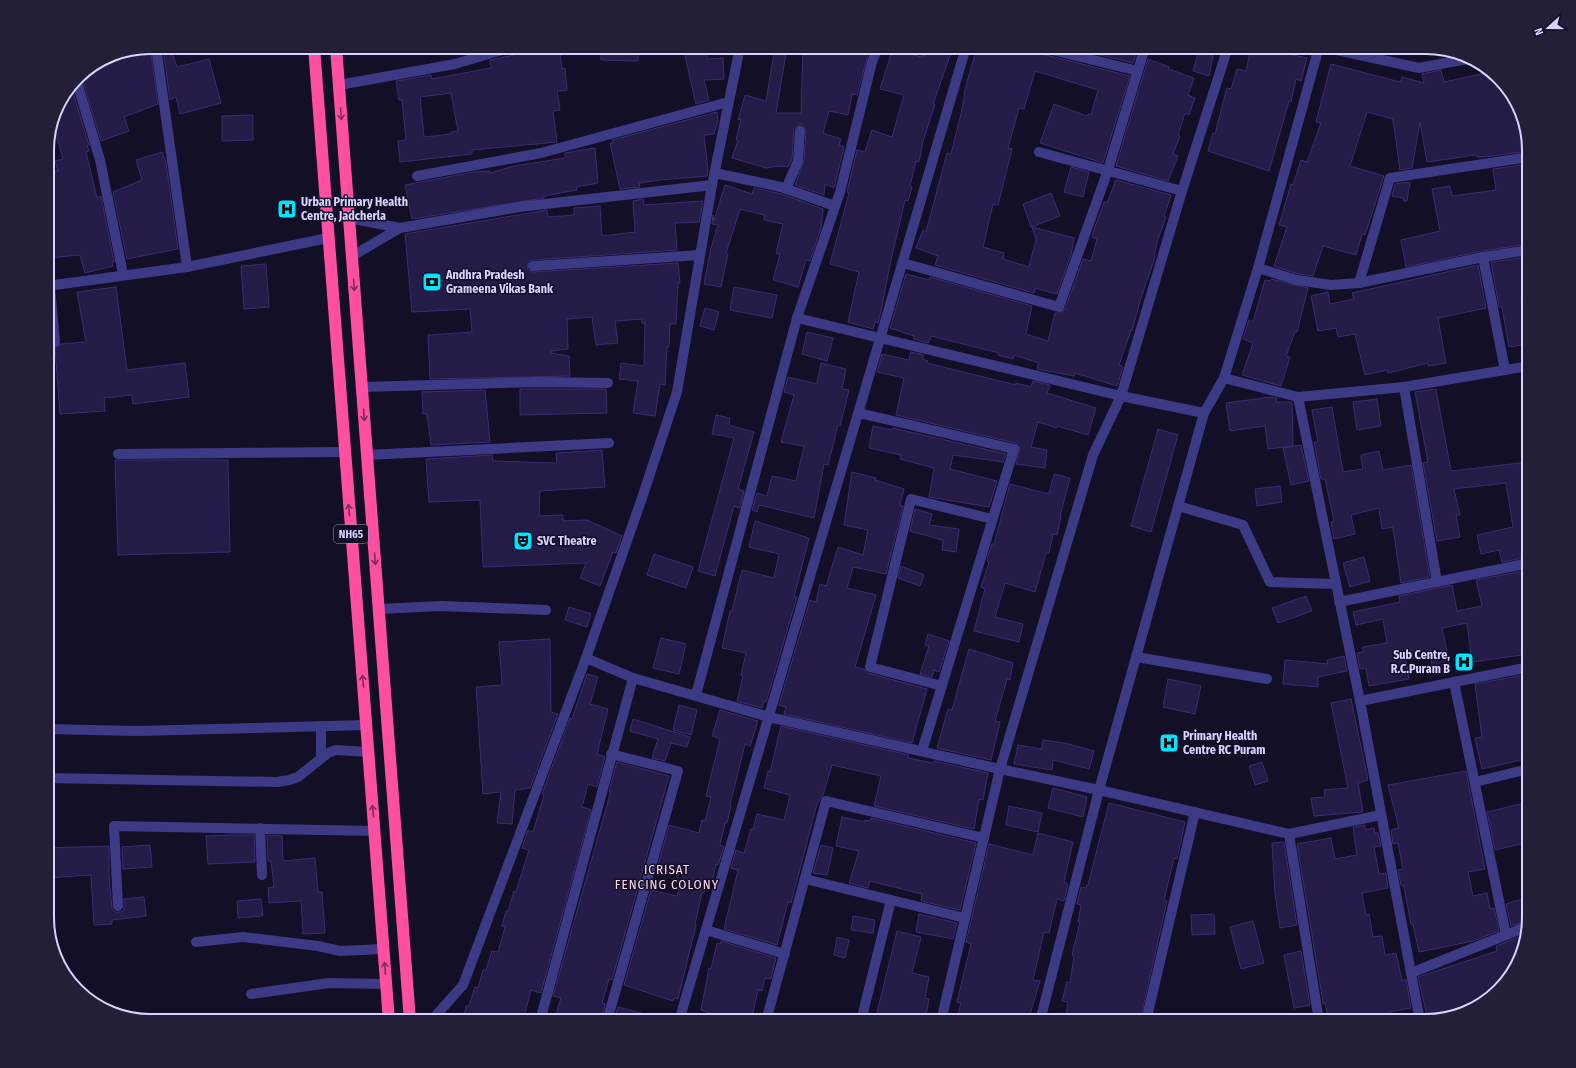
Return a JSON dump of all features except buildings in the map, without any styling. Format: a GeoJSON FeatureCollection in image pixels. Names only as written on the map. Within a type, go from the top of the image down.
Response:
{"type":"FeatureCollection","features":[{"type":"Feature","properties":{"kind":"highway","name":"NH65"},"geometry":{"type":"LineString","coordinates":[[315,54],[388,1014]]}},
{"type":"Feature","properties":{"kind":"highway","name":"NH65"},"geometry":{"type":"LineString","coordinates":[[337,54],[409,1014]]}},
{"type":"Feature","properties":{"kind":"highway"},"geometry":{"type":"LineString","coordinates":[[360,651],[382,649]]}},
{"type":"Feature","properties":{"kind":"street"},"geometry":{"type":"LineString","coordinates":[[157,54],[187,267]]}},
{"type":"Feature","properties":{"kind":"street"},"geometry":{"type":"LineString","coordinates":[[339,84],[455,64],[488,54]]}},
{"type":"Feature","properties":{"kind":"street"},"geometry":{"type":"LineString","coordinates":[[438,1014],[463,985],[586,658],[677,392],[712,185],[738,54]]}},
{"type":"Feature","properties":{"kind":"street"},"geometry":{"type":"LineString","coordinates":[[696,695],[797,318],[835,206],[875,54]]}},
{"type":"Feature","properties":{"kind":"street"},"geometry":{"type":"LineString","coordinates":[[682,1014],[964,54]]}},
{"type":"Feature","properties":{"kind":"street"},"geometry":{"type":"LineString","coordinates":[[1069,54],[1138,71]]}},
{"type":"Feature","properties":{"kind":"street"},"geometry":{"type":"LineString","coordinates":[[903,263],[1059,307],[1108,170],[1143,54]]}},
{"type":"Feature","properties":{"kind":"street"},"geometry":{"type":"LineString","coordinates":[[943,1014],[1000,769],[1093,455],[1121,396],[1182,192],[1226,54]]}},
{"type":"Feature","properties":{"kind":"street"},"geometry":{"type":"LineString","coordinates":[[1042,1014],[1099,790],[1204,413],[1224,378],[1258,268],[1319,54]]}},
{"type":"Feature","properties":{"kind":"street"},"geometry":{"type":"LineString","coordinates":[[1346,54],[1419,68],[1460,60]]}},
{"type":"Feature","properties":{"kind":"street"},"geometry":{"type":"LineString","coordinates":[[78,87],[100,160],[124,274]]}},
{"type":"Feature","properties":{"kind":"street"},"geometry":{"type":"LineString","coordinates":[[417,176],[541,154],[728,102]]}},
{"type":"Feature","properties":{"kind":"street"},"geometry":{"type":"LineString","coordinates":[[786,189],[798,161],[800,131]]}},
{"type":"Feature","properties":{"kind":"street"},"geometry":{"type":"LineString","coordinates":[[1039,152],[1108,170],[1182,192]]}},
{"type":"Feature","properties":{"kind":"street"},"geometry":{"type":"LineString","coordinates":[[1359,283],[1390,178],[1522,158]]}},
{"type":"Feature","properties":{"kind":"street"},"geometry":{"type":"LineString","coordinates":[[715,173],[786,189],[835,206]]}},
{"type":"Feature","properties":{"kind":"street"},"geometry":{"type":"LineString","coordinates":[[352,256],[400,228],[519,207],[712,185]]}},
{"type":"Feature","properties":{"kind":"street"},"geometry":{"type":"LineString","coordinates":[[349,218],[400,228]]}},
{"type":"Feature","properties":{"kind":"street"},"geometry":{"type":"LineString","coordinates":[[54,285],[124,274],[187,267],[328,238]]}},
{"type":"Feature","properties":{"kind":"street"},"geometry":{"type":"LineString","coordinates":[[1258,268],[1297,280],[1331,285],[1359,283],[1483,257],[1522,251]]}},
{"type":"Feature","properties":{"kind":"street"},"geometry":{"type":"LineString","coordinates":[[533,266],[700,255]]}},
{"type":"Feature","properties":{"kind":"street"},"geometry":{"type":"LineString","coordinates":[[1483,257],[1505,370]]}},
{"type":"Feature","properties":{"kind":"street"},"geometry":{"type":"LineString","coordinates":[[797,318],[1121,396],[1204,413]]}},
{"type":"Feature","properties":{"kind":"street"},"geometry":{"type":"LineString","coordinates":[[54,334],[55,342]]}},
{"type":"Feature","properties":{"kind":"street"},"geometry":{"type":"LineString","coordinates":[[1224,378],[1298,397],[1404,387],[1522,367]]}},
{"type":"Feature","properties":{"kind":"street"},"geometry":{"type":"LineString","coordinates":[[362,387],[536,382],[608,383]]}},
{"type":"Feature","properties":{"kind":"street"},"geometry":{"type":"LineString","coordinates":[[1404,387],[1437,582]]}},
{"type":"Feature","properties":{"kind":"street"},"geometry":{"type":"LineString","coordinates":[[1298,397],[1360,701],[1419,1014]]}},
{"type":"Feature","properties":{"kind":"street"},"geometry":{"type":"LineString","coordinates":[[859,413],[1014,449],[922,752]]}},
{"type":"Feature","properties":{"kind":"street"},"geometry":{"type":"LineString","coordinates":[[367,455],[609,443]]}},
{"type":"Feature","properties":{"kind":"street"},"geometry":{"type":"LineString","coordinates":[[118,454],[345,452]]}},
{"type":"Feature","properties":{"kind":"street"},"geometry":{"type":"LineString","coordinates":[[942,686],[870,667],[911,499],[992,520]]}},
{"type":"Feature","properties":{"kind":"street"},"geometry":{"type":"LineString","coordinates":[[1178,506],[1243,525],[1270,582],[1336,584]]}},
{"type":"Feature","properties":{"kind":"street"},"geometry":{"type":"LineString","coordinates":[[1339,602],[1522,564]]}},
{"type":"Feature","properties":{"kind":"street"},"geometry":{"type":"LineString","coordinates":[[379,609],[441,606],[546,610]]}},
{"type":"Feature","properties":{"kind":"street"},"geometry":{"type":"LineString","coordinates":[[1136,657],[1267,679]]}},
{"type":"Feature","properties":{"kind":"street"},"geometry":{"type":"LineString","coordinates":[[586,658],[633,678],[769,717],[1099,790],[1289,834],[1382,815]]}},
{"type":"Feature","properties":{"kind":"street"},"geometry":{"type":"LineString","coordinates":[[1360,701],[1522,668]]}},
{"type":"Feature","properties":{"kind":"street"},"geometry":{"type":"LineString","coordinates":[[542,1014],[611,754],[633,678]]}},
{"type":"Feature","properties":{"kind":"street"},"geometry":{"type":"LineString","coordinates":[[1454,682],[1506,935]]}},
{"type":"Feature","properties":{"kind":"street"},"geometry":{"type":"LineString","coordinates":[[54,729],[137,731],[366,725]]}},
{"type":"Feature","properties":{"kind":"street"},"geometry":{"type":"LineString","coordinates":[[321,726],[321,758]]}},
{"type":"Feature","properties":{"kind":"street"},"geometry":{"type":"LineString","coordinates":[[54,778],[277,782],[298,777],[328,753],[336,750],[368,752]]}},
{"type":"Feature","properties":{"kind":"street"},"geometry":{"type":"LineString","coordinates":[[609,1014],[678,771],[611,754]]}},
{"type":"Feature","properties":{"kind":"street"},"geometry":{"type":"LineString","coordinates":[[1474,782],[1522,771]]}},
{"type":"Feature","properties":{"kind":"street"},"geometry":{"type":"LineString","coordinates":[[768,1014],[826,802],[984,838]]}},
{"type":"Feature","properties":{"kind":"street"},"geometry":{"type":"LineString","coordinates":[[1148,1014],[1194,812]]}},
{"type":"Feature","properties":{"kind":"street"},"geometry":{"type":"LineString","coordinates":[[118,906],[114,826],[375,831]]}},
{"type":"Feature","properties":{"kind":"street"},"geometry":{"type":"LineString","coordinates":[[260,828],[262,875]]}},
{"type":"Feature","properties":{"kind":"street"},"geometry":{"type":"LineString","coordinates":[[1289,834],[1316,1014]]}},
{"type":"Feature","properties":{"kind":"street"},"geometry":{"type":"LineString","coordinates":[[805,879],[965,918]]}},
{"type":"Feature","properties":{"kind":"street"},"geometry":{"type":"LineString","coordinates":[[863,1014],[891,900]]}},
{"type":"Feature","properties":{"kind":"street"},"geometry":{"type":"LineString","coordinates":[[1411,973],[1521,929]]}},
{"type":"Feature","properties":{"kind":"street"},"geometry":{"type":"LineString","coordinates":[[706,930],[785,954]]}},
{"type":"Feature","properties":{"kind":"street"},"geometry":{"type":"LineString","coordinates":[[196,942],[243,937],[318,946],[340,951],[384,949]]}},
{"type":"Feature","properties":{"kind":"street"},"geometry":{"type":"LineString","coordinates":[[251,994],[328,983],[386,984]]}},
{"type":"Feature","properties":{"kind":"place","name":"Urban Primary Health Centre, Jadcherla"},"geometry":{"type":"Point","coordinates":[287,209]}},
{"type":"Feature","properties":{"kind":"place","name":"Andhra Pradesh Grameena Vikas Bank"},"geometry":{"type":"Point","coordinates":[432,282]}},
{"type":"Feature","properties":{"kind":"place","name":"SVC Theatre"},"geometry":{"type":"Point","coordinates":[523,541]}},
{"type":"Feature","properties":{"kind":"place","name":"Sub Centre, R.C.Puram B"},"geometry":{"type":"Point","coordinates":[1464,662]}},
{"type":"Feature","properties":{"kind":"place","name":"Primary Health Centre RC Puram"},"geometry":{"type":"Point","coordinates":[1169,743]}},
{"type":"Feature","properties":{"kind":"district","name":"ICRISAT FENCING COLONY"},"geometry":{"type":"Point","coordinates":[667,876]}}]}
